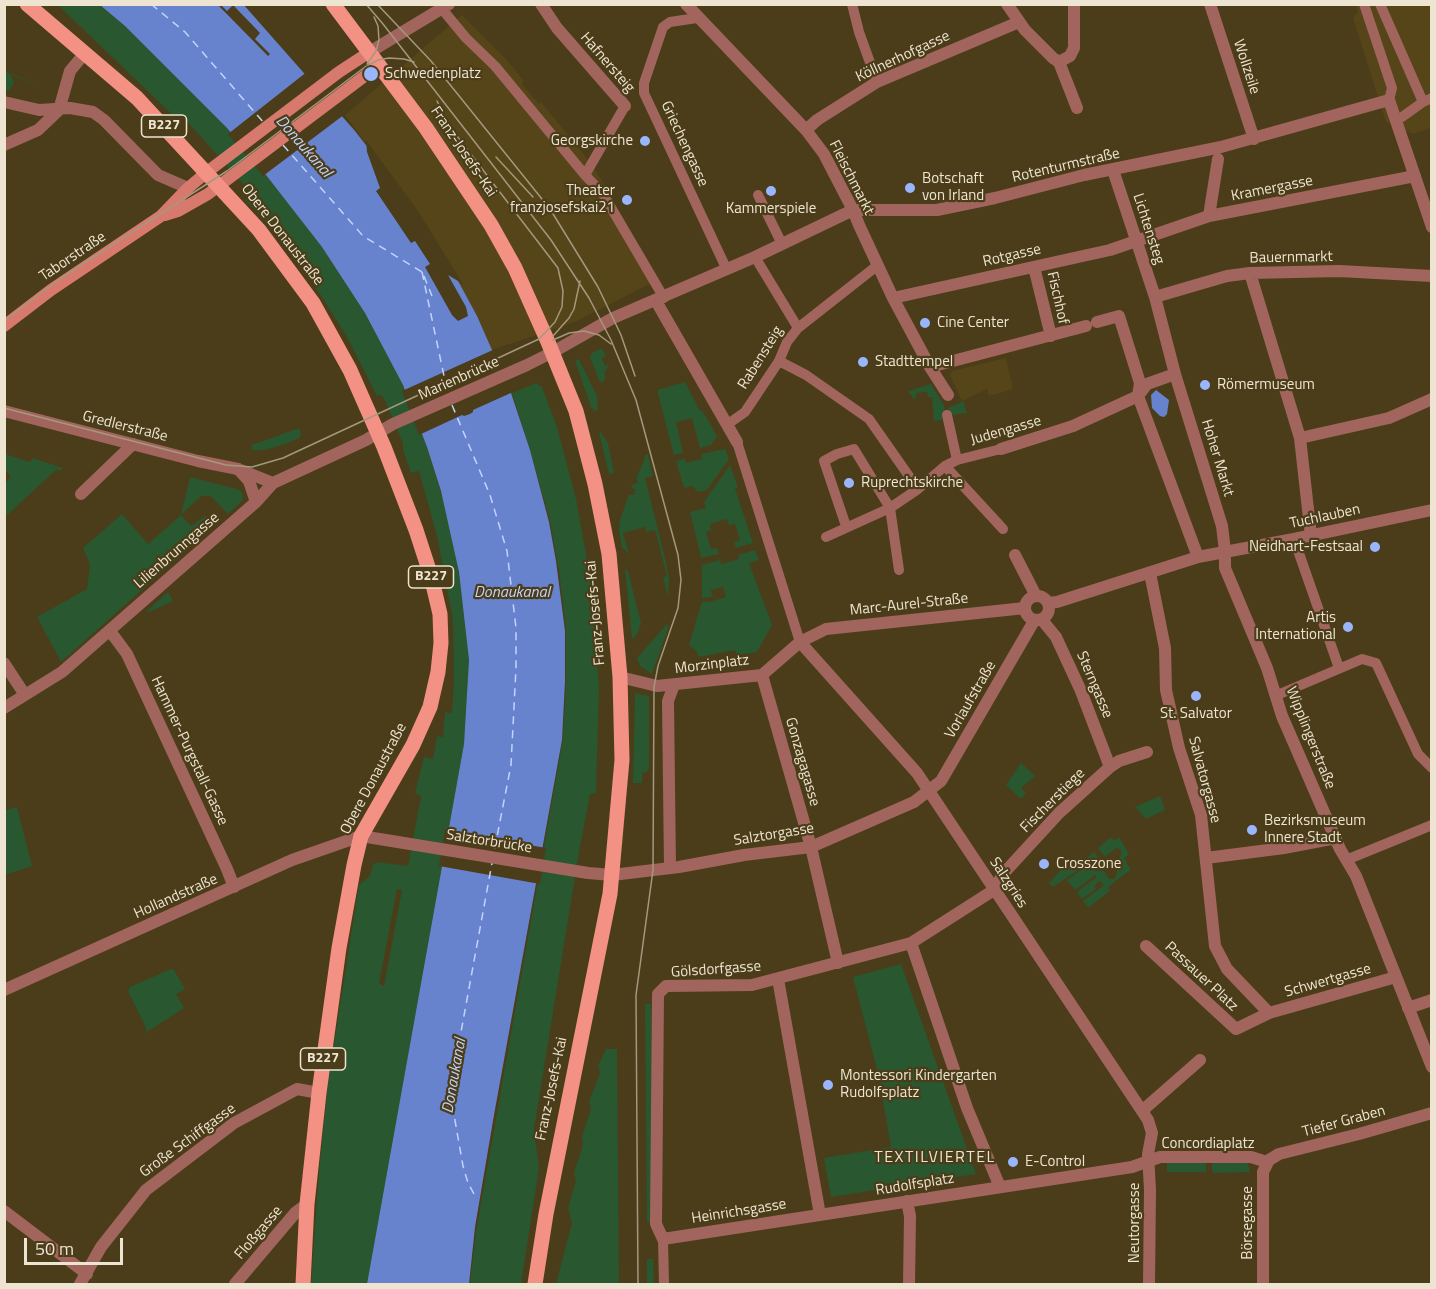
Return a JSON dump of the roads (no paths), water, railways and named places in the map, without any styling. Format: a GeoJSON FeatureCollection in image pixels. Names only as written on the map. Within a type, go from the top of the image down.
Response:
{"type":"FeatureCollection","features":[{"type":"Feature","properties":{"kind":"main road","name":"B227"},"geometry":{"type":"LineString","coordinates":[[27,4],[137,98],[207,172]]}},
{"type":"Feature","properties":{"kind":"main road","name":"Franz-Josefs-Kai"},"geometry":{"type":"LineString","coordinates":[[335,6],[426,128],[491,225],[515,268],[553,352],[576,411],[595,484],[609,554],[616,610],[622,760],[609,905],[546,1214],[535,1284]]}},
{"type":"Feature","properties":{"kind":"main road","name":"Taborstraße"},"geometry":{"type":"LineString","coordinates":[[161,216],[207,172],[339,72],[368,53]]}},
{"type":"Feature","properties":{"kind":"main road","name":"Taborstraße"},"geometry":{"type":"LineString","coordinates":[[4,326],[51,290],[161,216],[192,203],[226,181],[378,66]]}},
{"type":"Feature","properties":{"kind":"main road","name":"Obere Donaustraße"},"geometry":{"type":"LineString","coordinates":[[207,172],[226,181],[313,303],[350,370],[416,530],[440,614],[441,643],[438,672],[430,707],[422,728],[361,836],[339,948],[319,1093],[307,1204],[303,1284]]}},
{"type":"Feature","properties":{"kind":"street","name":"Hafnersteig"},"geometry":{"type":"LineString","coordinates":[[541,4],[557,28],[625,106],[585,175]]}},
{"type":"Feature","properties":{"kind":"street","name":"Fleischmarkt"},"geometry":{"type":"LineString","coordinates":[[686,4],[806,130],[824,154],[930,368],[948,395]]}},
{"type":"Feature","properties":{"kind":"street"},"geometry":{"type":"LineString","coordinates":[[852,4],[859,32],[877,82]]}},
{"type":"Feature","properties":{"kind":"street"},"geometry":{"type":"LineString","coordinates":[[1007,4],[1019,22],[1059,62],[1077,108]]}},
{"type":"Feature","properties":{"kind":"street","name":"Wollzeile"},"geometry":{"type":"LineString","coordinates":[[1210,4],[1254,139]]}},
{"type":"Feature","properties":{"kind":"street"},"geometry":{"type":"LineString","coordinates":[[1364,4],[1392,88],[1389,100],[1431,227]]}},
{"type":"Feature","properties":{"kind":"street"},"geometry":{"type":"LineString","coordinates":[[1380,4],[1427,100],[1402,117]]}},
{"type":"Feature","properties":{"kind":"street"},"geometry":{"type":"LineString","coordinates":[[368,53],[443,6],[466,38],[495,66],[603,194],[737,442],[800,642]]}},
{"type":"Feature","properties":{"kind":"street"},"geometry":{"type":"LineString","coordinates":[[1059,62],[1070,56],[1074,48],[1075,6]]}},
{"type":"Feature","properties":{"kind":"street","name":"Griechengasse"},"geometry":{"type":"LineString","coordinates":[[697,18],[670,22],[663,27],[644,83],[644,93],[727,270]]}},
{"type":"Feature","properties":{"kind":"street","name":"Köllnerhofgasse"},"geometry":{"type":"LineString","coordinates":[[806,130],[817,120],[877,82],[1019,22]]}},
{"type":"Feature","properties":{"kind":"street"},"geometry":{"type":"LineString","coordinates":[[4,145],[38,130],[59,110],[70,71],[86,53]]}},
{"type":"Feature","properties":{"kind":"street","name":"Rotenturmstraße"},"geometry":{"type":"LineString","coordinates":[[553,352],[613,318],[727,270],[853,210],[937,210],[1254,139],[1389,100]]}},
{"type":"Feature","properties":{"kind":"street"},"geometry":{"type":"LineString","coordinates":[[4,102],[39,110],[70,108],[93,112],[104,120],[158,175],[188,188]]}},
{"type":"Feature","properties":{"kind":"street"},"geometry":{"type":"LineString","coordinates":[[1209,216],[1218,159]]}},
{"type":"Feature","properties":{"kind":"street","name":"Lichtensteg"},"geometry":{"type":"LineString","coordinates":[[1113,170],[1155,297]]}},
{"type":"Feature","properties":{"kind":"street","name":"Kramergasse"},"geometry":{"type":"LineString","coordinates":[[1137,241],[1209,216],[1415,177]]}},
{"type":"Feature","properties":{"kind":"street"},"geometry":{"type":"LineString","coordinates":[[758,195],[782,244]]}},
{"type":"Feature","properties":{"kind":"street","name":"Rotgasse"},"geometry":{"type":"LineString","coordinates":[[894,298],[1110,250],[1137,241]]}},
{"type":"Feature","properties":{"kind":"street"},"geometry":{"type":"LineString","coordinates":[[755,257],[798,328]]}},
{"type":"Feature","properties":{"kind":"street","name":"Rabensteig"},"geometry":{"type":"LineString","coordinates":[[728,424],[745,412],[779,361],[787,342],[798,328],[878,265]]}},
{"type":"Feature","properties":{"kind":"street","name":"Fischhof"},"geometry":{"type":"LineString","coordinates":[[1034,267],[1051,336]]}},
{"type":"Feature","properties":{"kind":"street","name":"Bauernmarkt"},"geometry":{"type":"LineString","coordinates":[[1155,297],[1227,276],[1250,273],[1339,271],[1431,276]]}},
{"type":"Feature","properties":{"kind":"street"},"geometry":{"type":"LineString","coordinates":[[1250,273],[1300,438],[1311,536]]}},
{"type":"Feature","properties":{"kind":"street","name":"Hoher Markt"},"geometry":{"type":"LineString","coordinates":[[1155,297],[1175,374],[1222,526],[1225,551]]}},
{"type":"Feature","properties":{"kind":"street"},"geometry":{"type":"LineString","coordinates":[[930,368],[1119,316],[1140,383],[1138,396],[1198,557]]}},
{"type":"Feature","properties":{"kind":"street","name":"Marienbrücke"},"geometry":{"type":"LineString","coordinates":[[377,432],[553,352]]}},
{"type":"Feature","properties":{"kind":"street"},"geometry":{"type":"LineString","coordinates":[[779,361],[806,375],[869,419],[918,489]]}},
{"type":"Feature","properties":{"kind":"street"},"geometry":{"type":"LineString","coordinates":[[1138,396],[1147,384],[1175,374]]}},
{"type":"Feature","properties":{"kind":"street","name":"Judengasse"},"geometry":{"type":"LineString","coordinates":[[825,537],[890,508],[918,489],[945,466],[957,460],[1001,449],[1073,426],[1138,396]]}},
{"type":"Feature","properties":{"kind":"street"},"geometry":{"type":"LineString","coordinates":[[1300,438],[1389,418],[1431,399]]}},
{"type":"Feature","properties":{"kind":"street","name":"Gredlerstraße"},"geometry":{"type":"LineString","coordinates":[[4,411],[198,461],[238,469],[273,483]]}},
{"type":"Feature","properties":{"kind":"street"},"geometry":{"type":"LineString","coordinates":[[947,415],[957,460]]}},
{"type":"Feature","properties":{"kind":"street","name":"Lilienbrunngasse"},"geometry":{"type":"LineString","coordinates":[[4,708],[62,672],[256,502],[273,483],[366,440],[377,432]]}},
{"type":"Feature","properties":{"kind":"street"},"geometry":{"type":"LineString","coordinates":[[81,494],[133,444]]}},
{"type":"Feature","properties":{"kind":"street"},"geometry":{"type":"LineString","coordinates":[[846,526],[824,461],[854,449],[890,508],[899,570]]}},
{"type":"Feature","properties":{"kind":"street"},"geometry":{"type":"LineString","coordinates":[[945,466],[1003,528]]}},
{"type":"Feature","properties":{"kind":"street"},"geometry":{"type":"LineString","coordinates":[[238,469],[249,481],[256,502]]}},
{"type":"Feature","properties":{"kind":"street","name":"Tuchlauben"},"geometry":{"type":"LineString","coordinates":[[1225,551],[1311,536],[1431,510]]}},
{"type":"Feature","properties":{"kind":"street"},"geometry":{"type":"LineString","coordinates":[[1293,539],[1339,668]]}},
{"type":"Feature","properties":{"kind":"street"},"geometry":{"type":"LineString","coordinates":[[1048,603],[1048,614],[1038,620],[1028,616],[1024,609],[1028,600],[1036,596],[1040,596],[1048,603],[1057,602],[1198,557],[1225,551]]}},
{"type":"Feature","properties":{"kind":"street","name":"Wipplingerstraße"},"geometry":{"type":"LineString","coordinates":[[1225,551],[1225,568],[1267,668],[1282,716],[1346,860],[1356,876],[1431,1067]]}},
{"type":"Feature","properties":{"kind":"street"},"geometry":{"type":"LineString","coordinates":[[1015,555],[1036,596]]}},
{"type":"Feature","properties":{"kind":"street","name":"Salvatorgasse"},"geometry":{"type":"LineString","coordinates":[[1150,573],[1165,648],[1166,690],[1179,748],[1202,815],[1211,922],[1217,954],[1227,969],[1269,1013]]}},
{"type":"Feature","properties":{"kind":"street","name":"Marc-Aurel-Straße"},"geometry":{"type":"LineString","coordinates":[[800,642],[826,629],[1024,609]]}},
{"type":"Feature","properties":{"kind":"street","name":"Sterngasse"},"geometry":{"type":"LineString","coordinates":[[1038,620],[1056,637],[1077,681],[1110,766]]}},
{"type":"Feature","properties":{"kind":"street","name":"Vorlaufstraße"},"geometry":{"type":"LineString","coordinates":[[929,791],[941,781],[1038,620]]}},
{"type":"Feature","properties":{"kind":"street","name":"Hammer-Purgstall-Gasse"},"geometry":{"type":"LineString","coordinates":[[110,631],[127,654],[234,887]]}},
{"type":"Feature","properties":{"kind":"street","name":"Morzinplatz"},"geometry":{"type":"LineString","coordinates":[[620,677],[657,686],[762,675],[800,642]]}},
{"type":"Feature","properties":{"kind":"street","name":"Salzgries"},"geometry":{"type":"LineString","coordinates":[[800,642],[917,773],[1143,1110],[1151,1128],[1149,1161]]}},
{"type":"Feature","properties":{"kind":"street"},"geometry":{"type":"LineString","coordinates":[[1275,696],[1362,658],[1376,663],[1418,754],[1431,768]]}},
{"type":"Feature","properties":{"kind":"street"},"geometry":{"type":"LineString","coordinates":[[4,663],[26,695]]}},
{"type":"Feature","properties":{"kind":"street","name":"Gonzagagasse"},"geometry":{"type":"LineString","coordinates":[[762,675],[811,847],[838,963]]}},
{"type":"Feature","properties":{"kind":"street"},"geometry":{"type":"LineString","coordinates":[[670,868],[668,701],[674,685]]}},
{"type":"Feature","properties":{"kind":"street","name":"Fischerstiege"},"geometry":{"type":"LineString","coordinates":[[994,890],[1003,874],[1059,813],[1110,766],[1148,752]]}},
{"type":"Feature","properties":{"kind":"street","name":"Salztorgasse"},"geometry":{"type":"LineString","coordinates":[[612,875],[811,847],[914,802],[929,791]]}},
{"type":"Feature","properties":{"kind":"street"},"geometry":{"type":"LineString","coordinates":[[1346,860],[1431,825]]}},
{"type":"Feature","properties":{"kind":"street","name":"Salztorbrücke"},"geometry":{"type":"LineString","coordinates":[[361,836],[578,872],[612,875]]}},
{"type":"Feature","properties":{"kind":"street","name":"Hollandstraße"},"geometry":{"type":"LineString","coordinates":[[4,990],[292,860],[361,836]]}},
{"type":"Feature","properties":{"kind":"street"},"geometry":{"type":"LineString","coordinates":[[1206,858],[1284,848],[1336,838]]}},
{"type":"Feature","properties":{"kind":"street"},"geometry":{"type":"LineString","coordinates":[[820,1215],[778,979],[911,943],[994,890]]}},
{"type":"Feature","properties":{"kind":"street"},"geometry":{"type":"LineString","coordinates":[[911,943],[967,1108],[1000,1187],[1132,1167],[1149,1161]]}},
{"type":"Feature","properties":{"kind":"street","name":"Passauer Platz"},"geometry":{"type":"LineString","coordinates":[[1146,946],[1236,1029],[1269,1013]]}},
{"type":"Feature","properties":{"kind":"street","name":"Schwertgasse"},"geometry":{"type":"LineString","coordinates":[[1269,1013],[1396,977]]}},
{"type":"Feature","properties":{"kind":"street","name":"Gölsdorfgasse"},"geometry":{"type":"LineString","coordinates":[[663,1239],[656,1224],[658,994],[666,986],[752,985],[778,979]]}},
{"type":"Feature","properties":{"kind":"street"},"geometry":{"type":"LineString","coordinates":[[1408,1008],[1431,1000]]}},
{"type":"Feature","properties":{"kind":"street"},"geometry":{"type":"LineString","coordinates":[[1143,1110],[1200,1060]]}},
{"type":"Feature","properties":{"kind":"street","name":"Große Schiffgasse"},"geometry":{"type":"LineString","coordinates":[[80,1284],[101,1248],[146,1190],[234,1123],[297,1089],[319,1093]]}},
{"type":"Feature","properties":{"kind":"street","name":"Tiefer Graben"},"geometry":{"type":"LineString","coordinates":[[1267,1162],[1275,1155],[1431,1113]]}},
{"type":"Feature","properties":{"kind":"street","name":"Concordiaplatz"},"geometry":{"type":"LineString","coordinates":[[1149,1161],[1168,1157],[1242,1157],[1257,1158],[1267,1162]]}},
{"type":"Feature","properties":{"kind":"street","name":"Neutorgasse"},"geometry":{"type":"LineString","coordinates":[[1149,1161],[1149,1284]]}},
{"type":"Feature","properties":{"kind":"street","name":"Börsegasse"},"geometry":{"type":"LineString","coordinates":[[1263,1284],[1263,1177],[1267,1162]]}},
{"type":"Feature","properties":{"kind":"street","name":"Rudolfsplatz"},"geometry":{"type":"LineString","coordinates":[[820,1215],[1000,1187]]}},
{"type":"Feature","properties":{"kind":"street"},"geometry":{"type":"LineString","coordinates":[[907,1201],[910,1216],[909,1284]]}},
{"type":"Feature","properties":{"kind":"street","name":"Floßgasse"},"geometry":{"type":"LineString","coordinates":[[236,1284],[296,1212],[307,1204]]}},
{"type":"Feature","properties":{"kind":"street","name":"Heinrichsgasse"},"geometry":{"type":"LineString","coordinates":[[663,1239],[820,1215]]}},
{"type":"Feature","properties":{"kind":"street"},"geometry":{"type":"LineString","coordinates":[[7,1218],[87,1274]]}},
{"type":"Feature","properties":{"kind":"street"},"geometry":{"type":"LineString","coordinates":[[663,1239],[664,1284]]}},
{"type":"Feature","properties":{"kind":"water","name":"Donaukanal"},"geometry":{"type":"Polygon","coordinates":[[[243,4],[355,131],[387,172],[450,266],[477,316],[511,393],[530,450],[549,522],[556,561],[565,631],[562,740],[494,1115],[475,1227],[469,1284],[367,1284],[464,744],[469,660],[459,572],[441,491],[403,385],[365,313],[322,247],[227,128],[125,26],[100,5],[243,4]]]}},
{"type":"Feature","properties":{"kind":"water"},"geometry":{"type":"Polygon","coordinates":[[[1156,390],[1169,400],[1167,414],[1164,417],[1152,408],[1151,395],[1156,390]]]}},
{"type":"Feature","properties":{"kind":"tram line"},"geometry":{"type":"LineString","coordinates":[[366,4],[551,240],[589,298],[611,340],[636,400],[678,555],[681,580],[678,608],[658,666],[654,687],[653,870],[636,995],[638,1284]]}},
{"type":"Feature","properties":{"kind":"tram line"},"geometry":{"type":"LineString","coordinates":[[377,4],[431,61],[550,209],[598,287],[621,335],[635,376]]}},
{"type":"Feature","properties":{"kind":"tram line"},"geometry":{"type":"LineString","coordinates":[[367,64],[376,51],[379,40],[378,26],[374,17]]}},
{"type":"Feature","properties":{"kind":"tram line"},"geometry":{"type":"LineString","coordinates":[[4,321],[61,278],[227,171],[365,67],[378,60],[389,58],[414,62]]}},
{"type":"Feature","properties":{"kind":"tram line"},"geometry":{"type":"LineString","coordinates":[[4,408],[226,465],[252,467],[283,458],[539,339],[555,322],[562,307],[563,291],[558,268],[450,127],[437,101]]}},
{"type":"Feature","properties":{"kind":"tram line"},"geometry":{"type":"LineString","coordinates":[[496,157],[533,197]]}},
{"type":"Feature","properties":{"kind":"tram line"},"geometry":{"type":"LineString","coordinates":[[553,336],[574,309],[580,281]]}},
{"type":"Feature","properties":{"kind":"tram line"},"geometry":{"type":"LineString","coordinates":[[553,340],[569,333],[584,331],[599,335],[611,344]]}},
{"type":"Feature","properties":{"kind":"place","name":"Schwedenplatz"},"geometry":{"type":"Point","coordinates":[371,74]}},
{"type":"Feature","properties":{"kind":"place","name":"Georgskirche"},"geometry":{"type":"Point","coordinates":[645,141]}},
{"type":"Feature","properties":{"kind":"place","name":"Botschaft von Irland"},"geometry":{"type":"Point","coordinates":[910,188]}},
{"type":"Feature","properties":{"kind":"place","name":"Kammerspiele"},"geometry":{"type":"Point","coordinates":[771,191]}},
{"type":"Feature","properties":{"kind":"place","name":"Theater franzjosefskai21"},"geometry":{"type":"Point","coordinates":[627,200]}},
{"type":"Feature","properties":{"kind":"place","name":"Cine Center"},"geometry":{"type":"Point","coordinates":[925,323]}},
{"type":"Feature","properties":{"kind":"place","name":"Stadttempel"},"geometry":{"type":"Point","coordinates":[863,362]}},
{"type":"Feature","properties":{"kind":"place","name":"Römermuseum"},"geometry":{"type":"Point","coordinates":[1205,385]}},
{"type":"Feature","properties":{"kind":"place","name":"Ruprechtskirche"},"geometry":{"type":"Point","coordinates":[849,483]}},
{"type":"Feature","properties":{"kind":"place","name":"Neidhart-Festsaal"},"geometry":{"type":"Point","coordinates":[1375,547]}},
{"type":"Feature","properties":{"kind":"place","name":"Artis International"},"geometry":{"type":"Point","coordinates":[1348,627]}},
{"type":"Feature","properties":{"kind":"place","name":"St. Salvator"},"geometry":{"type":"Point","coordinates":[1196,696]}},
{"type":"Feature","properties":{"kind":"place","name":"Bezirksmuseum Innere Stadt"},"geometry":{"type":"Point","coordinates":[1252,830]}},
{"type":"Feature","properties":{"kind":"place","name":"Crosszone"},"geometry":{"type":"Point","coordinates":[1044,864]}},
{"type":"Feature","properties":{"kind":"place","name":"Montessori Kindergarten Rudolfsplatz"},"geometry":{"type":"Point","coordinates":[828,1085]}},
{"type":"Feature","properties":{"kind":"place","name":"E-Control"},"geometry":{"type":"Point","coordinates":[1013,1162]}},
{"type":"Feature","properties":{"kind":"district","name":"TEXTILVIERTEL"},"geometry":{"type":"Point","coordinates":[935,1158]}}]}
